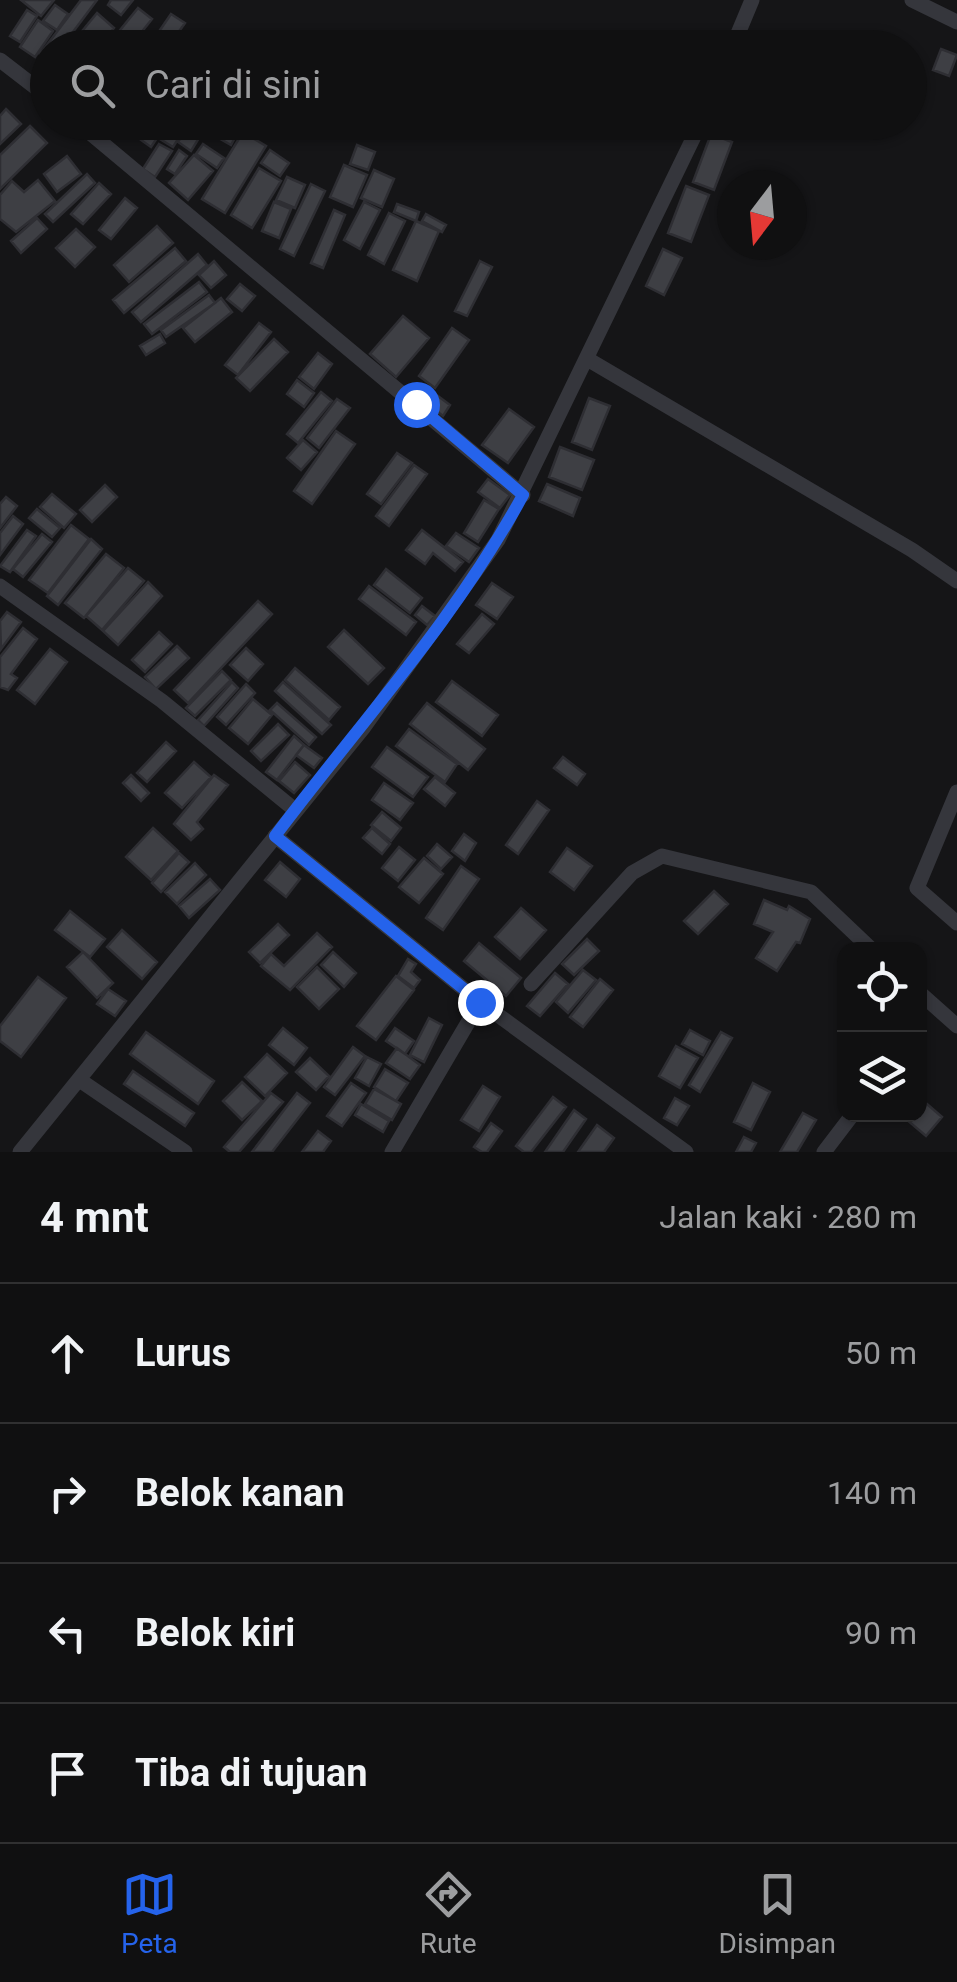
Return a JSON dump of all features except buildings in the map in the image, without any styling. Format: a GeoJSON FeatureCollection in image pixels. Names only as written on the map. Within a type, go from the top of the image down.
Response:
{"type":"FeatureCollection","features":[{"type":"Feature","properties":{"kind":"street"},"geometry":{"type":"LineString","coordinates":[[740,30],[752,0]]}},
{"type":"Feature","properties":{"kind":"street"},"geometry":{"type":"LineString","coordinates":[[912,0],[957,22]]}},
{"type":"Feature","properties":{"kind":"street"},"geometry":{"type":"LineString","coordinates":[[0,60],[30,83]]}},
{"type":"Feature","properties":{"kind":"street"},"geometry":{"type":"LineString","coordinates":[[99,140],[523,495]]}},
{"type":"Feature","properties":{"kind":"street"},"geometry":{"type":"LineString","coordinates":[[20,1152],[439,627],[498,540],[589,360],[692,140]]}},
{"type":"Feature","properties":{"kind":"street"},"geometry":{"type":"LineString","coordinates":[[589,360],[912,550],[957,581]]}},
{"type":"Feature","properties":{"kind":"street"},"geometry":{"type":"LineString","coordinates":[[0,586],[162,701],[295,810]]}},
{"type":"Feature","properties":{"kind":"street"},"geometry":{"type":"LineString","coordinates":[[956,794],[917,888],[957,923]]}},
{"type":"Feature","properties":{"kind":"street"},"geometry":{"type":"LineString","coordinates":[[275,836],[480,1002],[686,1152]]}},
{"type":"Feature","properties":{"kind":"street"},"geometry":{"type":"LineString","coordinates":[[532,984],[632,873],[662,856],[811,892],[863,942]]}},
{"type":"Feature","properties":{"kind":"street"},"geometry":{"type":"LineString","coordinates":[[927,999],[957,1026]]}},
{"type":"Feature","properties":{"kind":"street"},"geometry":{"type":"LineString","coordinates":[[392,1152],[480,1002]]}},
{"type":"Feature","properties":{"kind":"street"},"geometry":{"type":"LineString","coordinates":[[80,1081],[185,1152]]}},
{"type":"Feature","properties":{"kind":"street"},"geometry":{"type":"LineString","coordinates":[[824,1152],[847,1122]]}},
{"type":"Feature","properties":{"kind":"route"},"geometry":{"type":"LineString","coordinates":[[416,404],[523,495],[498,540],[439,627],[275,836],[480,1002]]}}]}
